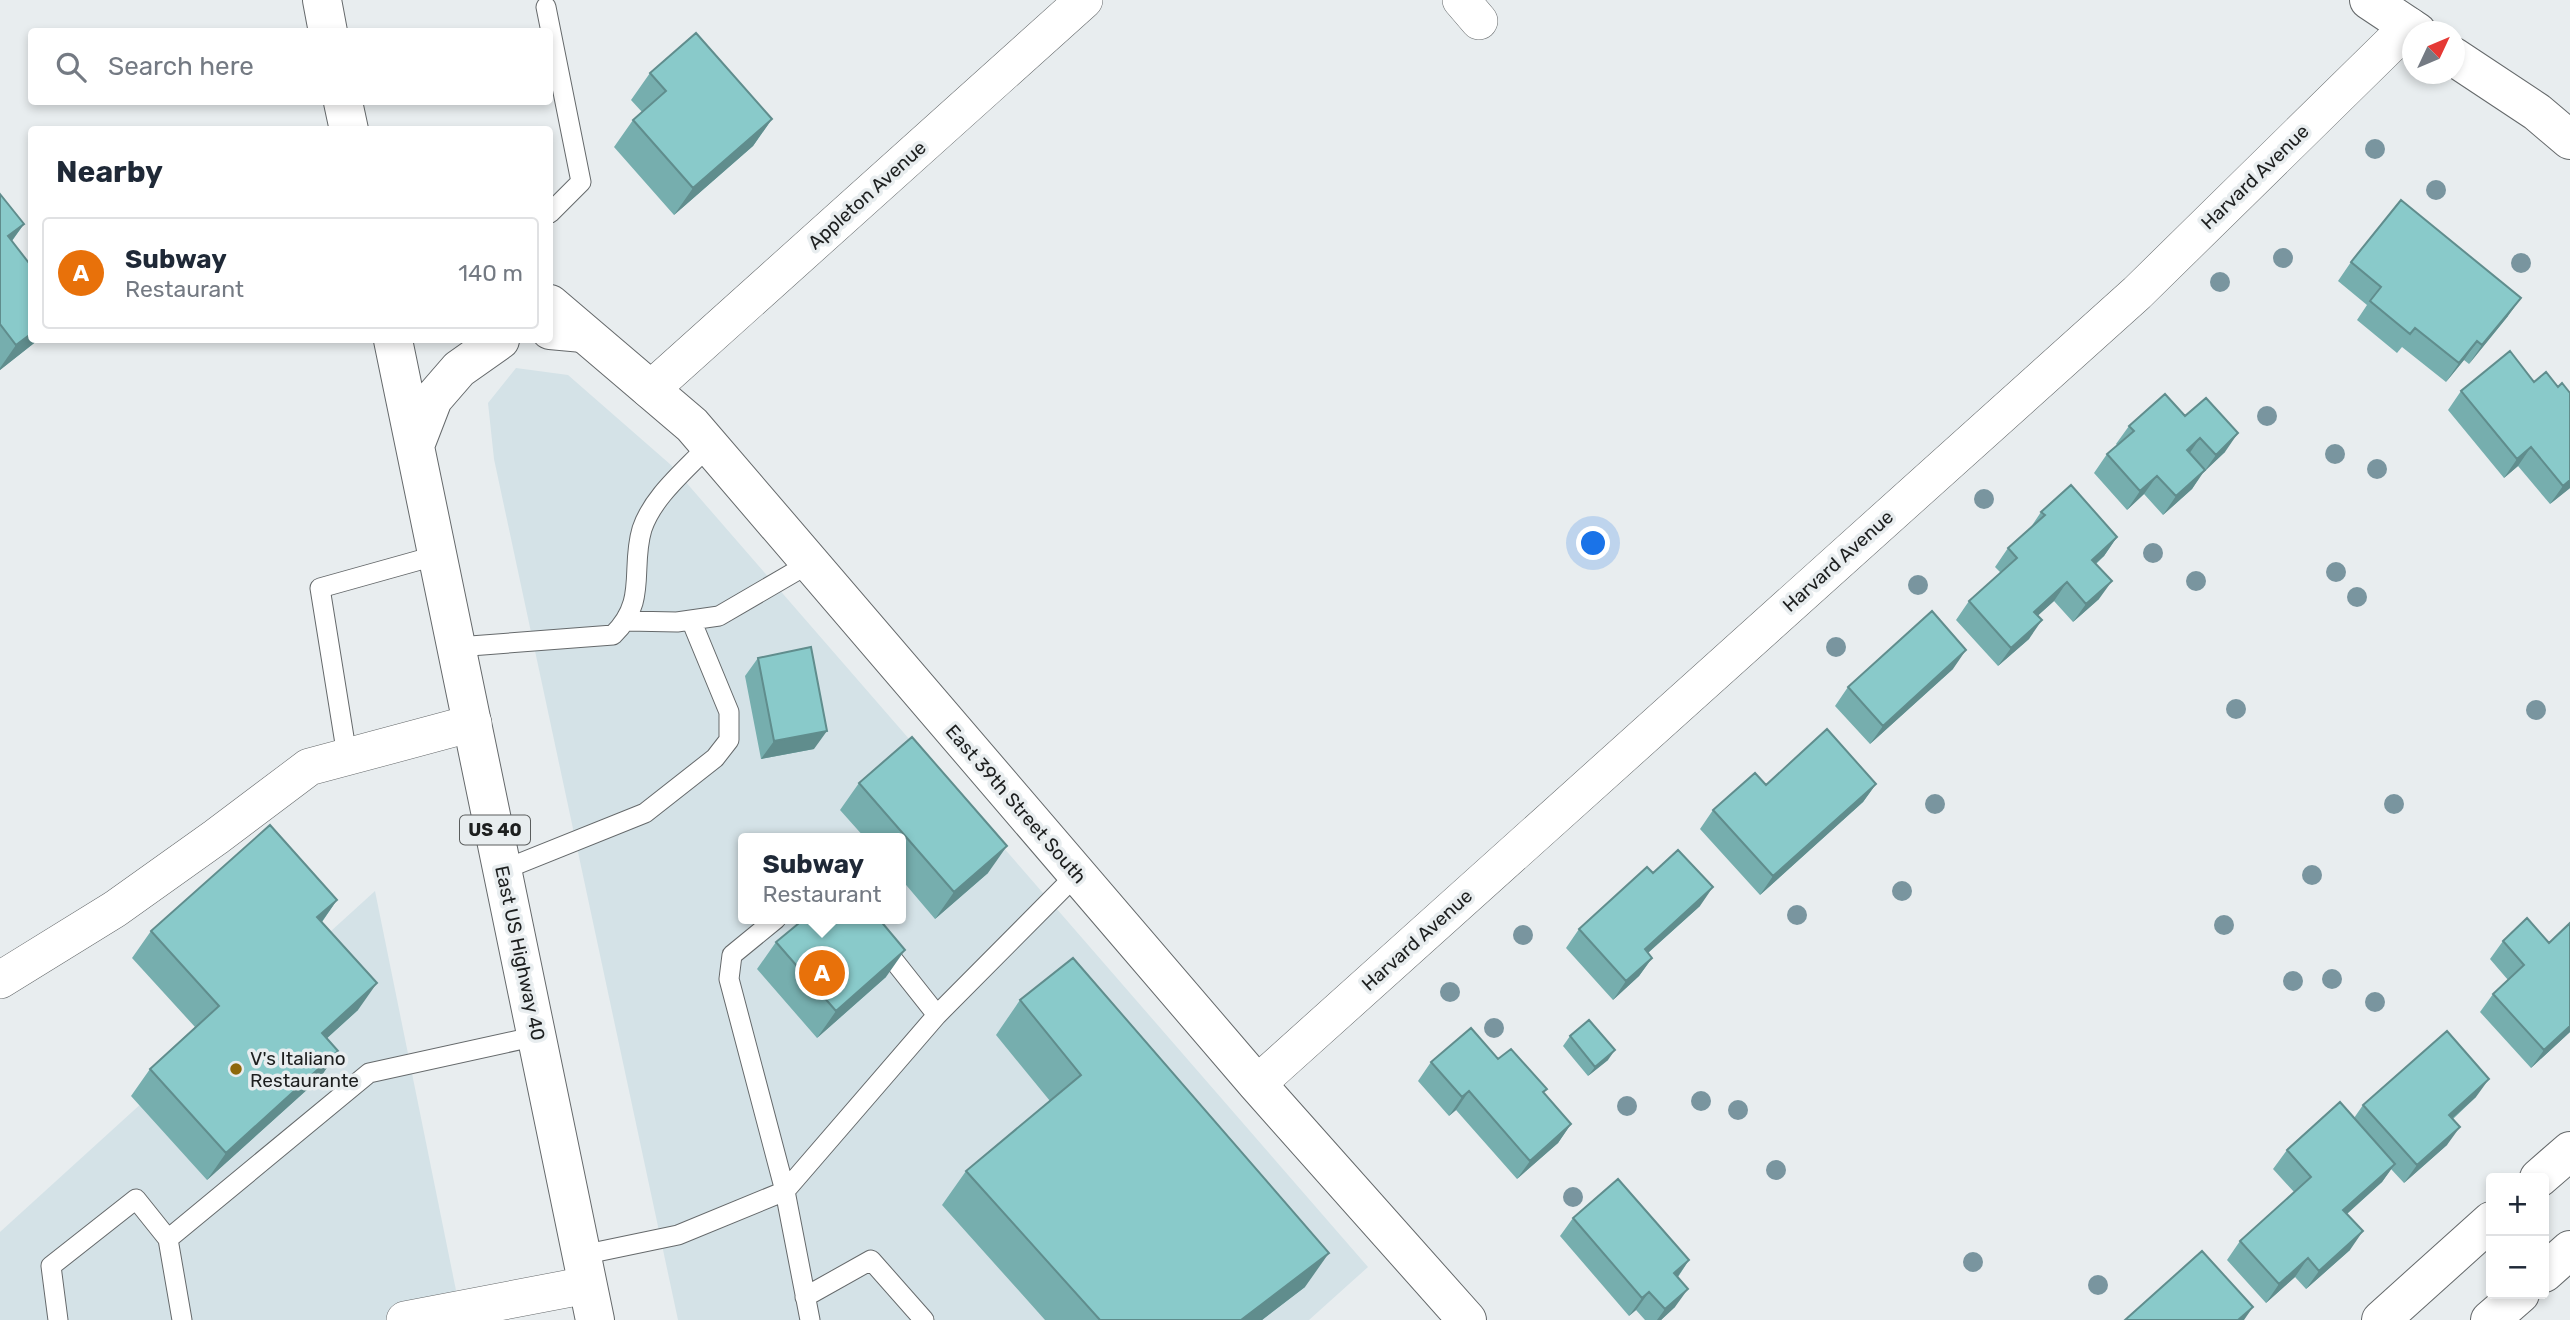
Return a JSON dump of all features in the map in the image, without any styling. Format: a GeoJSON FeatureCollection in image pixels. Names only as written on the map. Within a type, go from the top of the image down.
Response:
{"type":"FeatureCollection","features":[{"type":"Feature","properties":{"kind":"main road"},"geometry":{"type":"LineString","coordinates":[[321,0],[327,28]]}},
{"type":"Feature","properties":{"kind":"main road"},"geometry":{"type":"LineString","coordinates":[[2369,0],[2402,22]]}},
{"type":"Feature","properties":{"kind":"main road"},"geometry":{"type":"LineString","coordinates":[[2465,64],[2537,112],[2570,139]]}},
{"type":"Feature","properties":{"kind":"main road"},"geometry":{"type":"LineString","coordinates":[[344,105],[348,126]]}},
{"type":"Feature","properties":{"kind":"main road","name":"East 39th Street South"},"geometry":{"type":"LineString","coordinates":[[553,309],[566,331],[650,390],[692,425],[1257,1084],[1467,1320]]}},
{"type":"Feature","properties":{"kind":"main road","name":"East US Highway 40"},"geometry":{"type":"LineString","coordinates":[[394,343],[588,1286]]}},
{"type":"Feature","properties":{"kind":"main road"},"geometry":{"type":"LineString","coordinates":[[416,443],[433,399],[459,369],[496,343]]}},
{"type":"Feature","properties":{"kind":"main road"},"geometry":{"type":"LineString","coordinates":[[2545,1173],[2570,1151]]}},
{"type":"Feature","properties":{"kind":"main road"},"geometry":{"type":"LineString","coordinates":[[2381,1320],[2486,1226]]}},
{"type":"Feature","properties":{"kind":"main road"},"geometry":{"type":"LineString","coordinates":[[2549,1269],[2570,1250]]}},
{"type":"Feature","properties":{"kind":"main road"},"geometry":{"type":"LineString","coordinates":[[2490,1320],[2514,1299]]}},
{"type":"Feature","properties":{"kind":"street","name":"Appleton Avenue"},"geometry":{"type":"LineString","coordinates":[[650,390],[1084,0]]}},
{"type":"Feature","properties":{"kind":"street","name":"Harvard Avenue"},"geometry":{"type":"LineString","coordinates":[[1257,1084],[2137,293],[2402,40]]}},
{"type":"Feature","properties":{"kind":"street"},"geometry":{"type":"LineString","coordinates":[[0,980],[115,909],[309,767],[473,723]]}},
{"type":"Feature","properties":{"kind":"street"},"geometry":{"type":"LineString","coordinates":[[405,1320],[588,1286]]}},
{"type":"Feature","properties":{"kind":"lane"},"geometry":{"type":"LineString","coordinates":[[546,7],[550,28]]}},
{"type":"Feature","properties":{"kind":"lane"},"geometry":{"type":"LineString","coordinates":[[553,43],[580,182],[553,210]]}},
{"type":"Feature","properties":{"kind":"lane"},"geometry":{"type":"LineString","coordinates":[[457,647],[613,635],[627,621],[635,595],[642,530],[654,505],[709,445]]}},
{"type":"Feature","properties":{"kind":"lane"},"geometry":{"type":"LineString","coordinates":[[348,756],[320,588],[438,555]]}},
{"type":"Feature","properties":{"kind":"lane"},"geometry":{"type":"LineString","coordinates":[[627,621],[691,620],[719,616],[810,563]]}},
{"type":"Feature","properties":{"kind":"lane"},"geometry":{"type":"LineString","coordinates":[[503,870],[645,813],[715,758],[729,740],[729,712],[691,620]]}},
{"type":"Feature","properties":{"kind":"lane"},"geometry":{"type":"LineString","coordinates":[[588,1286],[678,1235],[785,1191],[937,1015],[1077,874]]}},
{"type":"Feature","properties":{"kind":"lane"},"geometry":{"type":"LineString","coordinates":[[770,924],[732,955],[729,979],[785,1191],[810,1320]]}},
{"type":"Feature","properties":{"kind":"lane"},"geometry":{"type":"LineString","coordinates":[[865,924],[937,1015]]}},
{"type":"Feature","properties":{"kind":"lane"},"geometry":{"type":"LineString","coordinates":[[168,1239],[369,1073],[537,1035]]}},
{"type":"Feature","properties":{"kind":"lane"},"geometry":{"type":"LineString","coordinates":[[58,1320],[51,1266],[136,1199],[168,1239],[182,1320]]}},
{"type":"Feature","properties":{"kind":"lane"},"geometry":{"type":"LineString","coordinates":[[806,1297],[871,1260],[924,1320]]}},
{"type":"Feature","properties":{"kind":"shaded area"},"geometry":{"type":"Polygon","coordinates":[[[516,368],[568,375],[671,465],[1368,1267],[1309,1320],[678,1320],[494,459],[488,403],[516,368]]]}},
{"type":"Feature","properties":{"kind":"shaded area"},"geometry":{"type":"Polygon","coordinates":[[[375,891],[462,1320],[0,1320],[0,1232],[375,891]]]}},
{"type":"Feature","properties":{"kind":"building"},"geometry":{"type":"Polygon","coordinates":[[[696,33],[772,119],[693,188],[633,120],[666,91],[650,73],[696,33]]]}},
{"type":"Feature","properties":{"kind":"building"},"geometry":{"type":"Polygon","coordinates":[[[0,194],[24,224],[8,236],[28,262],[28,336],[16,345],[0,324],[0,194]]]}},
{"type":"Feature","properties":{"kind":"building"},"geometry":{"type":"Polygon","coordinates":[[[2401,200],[2521,298],[2482,345],[2477,341],[2459,363],[2415,328],[2410,334],[2370,301],[2381,287],[2351,262],[2401,200]]]}},
{"type":"Feature","properties":{"kind":"building"},"geometry":{"type":"Polygon","coordinates":[[[2510,351],[2534,382],[2546,372],[2558,387],[2562,383],[2570,393],[2570,480],[2563,486],[2531,447],[2517,459],[2461,391],[2510,351]]]}},
{"type":"Feature","properties":{"kind":"building"},"geometry":{"type":"Polygon","coordinates":[[[2165,394],[2185,416],[2206,398],[2238,433],[2216,455],[2200,438],[2187,450],[2205,470],[2176,496],[2157,476],[2140,491],[2107,454],[2134,431],[2129,426],[2165,394]]]}},
{"type":"Feature","properties":{"kind":"building"},"geometry":{"type":"Polygon","coordinates":[[[2071,485],[2117,537],[2092,560],[2112,581],[2086,604],[2067,582],[2034,612],[2042,620],[2011,648],[1969,601],[2017,558],[2008,548],[2045,515],[2041,512],[2071,485]]]}},
{"type":"Feature","properties":{"kind":"building"},"geometry":{"type":"Polygon","coordinates":[[[1932,611],[1966,650],[1883,726],[1848,687],[1932,611]]]}},
{"type":"Feature","properties":{"kind":"building"},"geometry":{"type":"Polygon","coordinates":[[[811,647],[827,731],[774,741],[758,658],[811,647]]]}},
{"type":"Feature","properties":{"kind":"building"},"geometry":{"type":"Polygon","coordinates":[[[1827,729],[1876,784],[1773,876],[1713,810],[1755,773],[1766,785],[1827,729]]]}},
{"type":"Feature","properties":{"kind":"building"},"geometry":{"type":"Polygon","coordinates":[[[912,737],[1007,846],[954,892],[906,837],[906,833],[903,833],[859,783],[912,737]]]}},
{"type":"Feature","properties":{"kind":"building"},"geometry":{"type":"Polygon","coordinates":[[[270,825],[337,900],[317,917],[377,983],[322,1033],[338,1051],[226,1153],[150,1069],[219,1006],[151,931],[270,825]]]}},
{"type":"Feature","properties":{"kind":"building"},"geometry":{"type":"Polygon","coordinates":[[[1678,850],[1713,887],[1645,949],[1652,958],[1626,981],[1579,929],[1647,867],[1653,873],[1678,850]]]}},
{"type":"Feature","properties":{"kind":"building"},"geometry":{"type":"Polygon","coordinates":[[[2527,918],[2549,943],[2570,923],[2570,1026],[2544,1050],[2493,994],[2524,965],[2503,941],[2527,918]]]}},
{"type":"Feature","properties":{"kind":"building"},"geometry":{"type":"Polygon","coordinates":[[[798,924],[883,924],[905,950],[836,1011],[776,942],[798,924]]]}},
{"type":"Feature","properties":{"kind":"building"},"geometry":{"type":"Polygon","coordinates":[[[1073,958],[1329,1253],[1241,1320],[1100,1320],[966,1171],[1081,1075],[1020,1000],[1073,958]]]}},
{"type":"Feature","properties":{"kind":"building"},"geometry":{"type":"Polygon","coordinates":[[[1589,1020],[1615,1050],[1595,1067],[1570,1036],[1589,1020]]]}},
{"type":"Feature","properties":{"kind":"building"},"geometry":{"type":"Polygon","coordinates":[[[1471,1028],[1498,1059],[1511,1049],[1547,1089],[1543,1092],[1571,1124],[1530,1161],[1469,1091],[1462,1097],[1431,1062],[1471,1028]]]}},
{"type":"Feature","properties":{"kind":"building"},"geometry":{"type":"Polygon","coordinates":[[[2447,1031],[2489,1079],[2449,1115],[2460,1127],[2417,1165],[2363,1105],[2447,1031]]]}},
{"type":"Feature","properties":{"kind":"building"},"geometry":{"type":"Polygon","coordinates":[[[2340,1102],[2395,1164],[2343,1210],[2363,1231],[2319,1271],[2308,1258],[2279,1284],[2240,1241],[2311,1177],[2287,1150],[2340,1102]]]}},
{"type":"Feature","properties":{"kind":"building"},"geometry":{"type":"Polygon","coordinates":[[[1618,1179],[1689,1260],[1674,1273],[1688,1289],[1665,1309],[1649,1292],[1642,1298],[1573,1218],[1618,1179]]]}},
{"type":"Feature","properties":{"kind":"building"},"geometry":{"type":"Polygon","coordinates":[[[2202,1251],[2253,1307],[2238,1320],[2125,1320],[2202,1251]]]}},
{"type":"Feature","properties":{"kind":"place","name":"Subway"},"geometry":{"type":"Point","coordinates":[822,973]}},
{"type":"Feature","properties":{"kind":"place","name":"V's Italiano Restaurante"},"geometry":{"type":"Point","coordinates":[236,1069]}}]}
